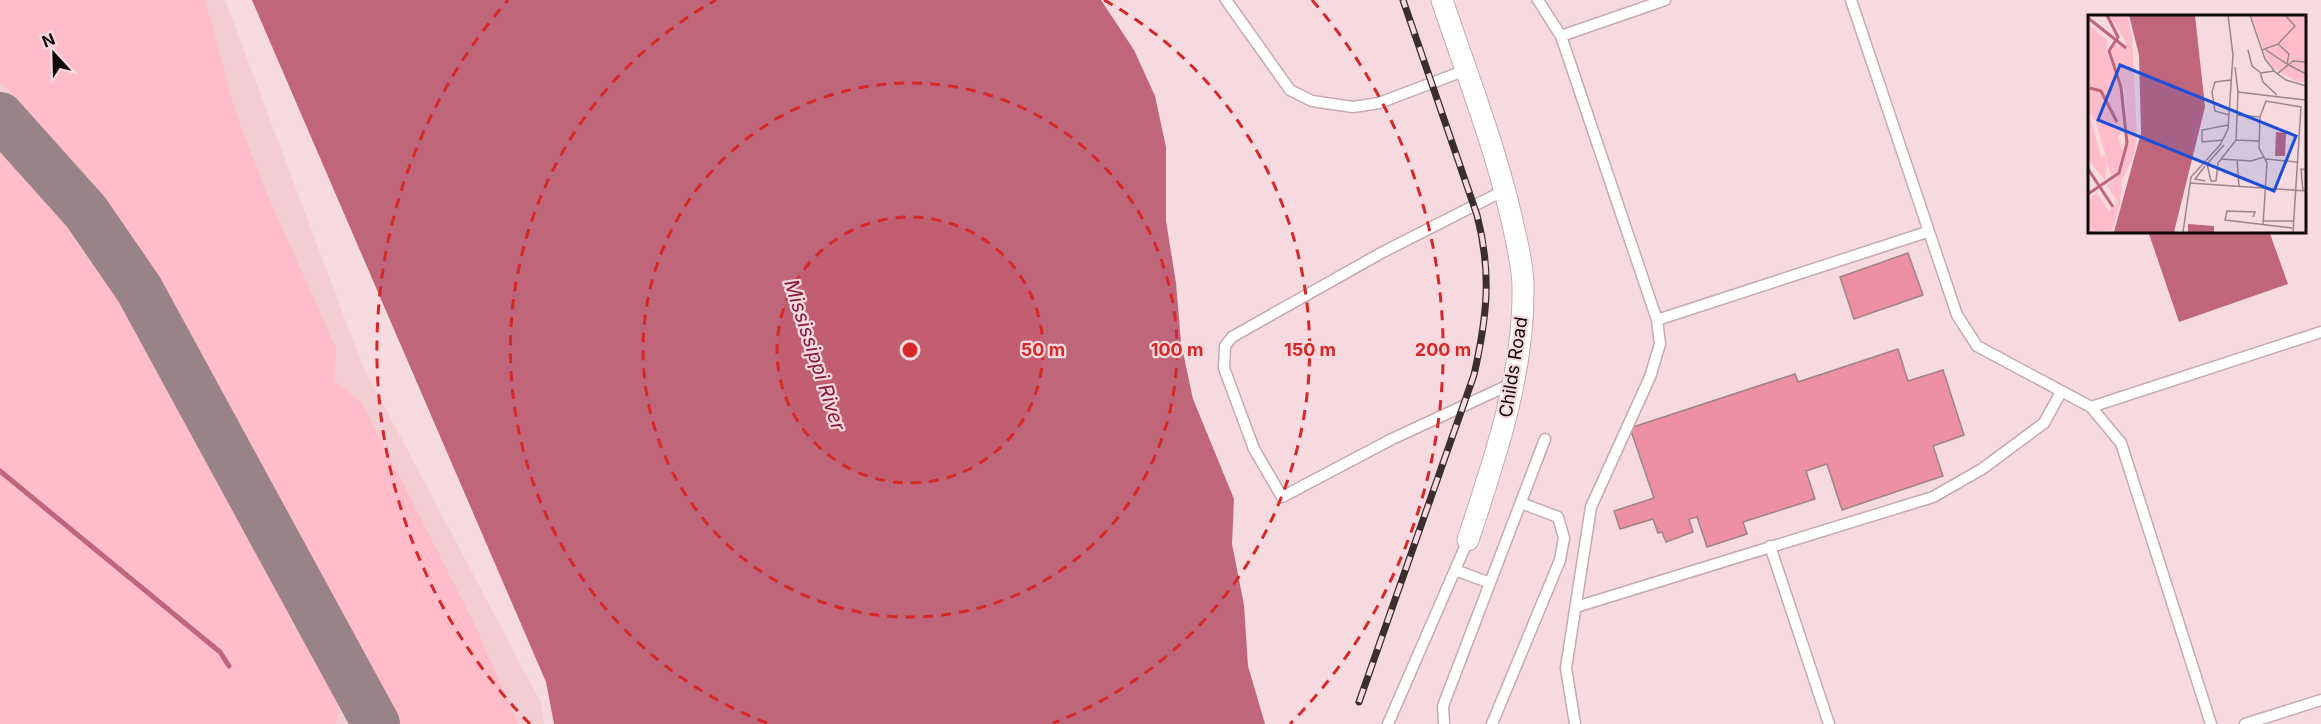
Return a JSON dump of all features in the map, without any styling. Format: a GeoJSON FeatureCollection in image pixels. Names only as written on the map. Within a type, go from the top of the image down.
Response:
{"type":"FeatureCollection","features":[{"type":"Feature","properties":{"kind":"street","name":"Childs Road"},"geometry":{"type":"LineString","coordinates":[[1442,0],[1505,190],[1517,242],[1523,286],[1522,327],[1514,382],[1497,450],[1468,540]]}},
{"type":"Feature","properties":{"kind":"lane"},"geometry":{"type":"LineString","coordinates":[[1226,0],[1290,90],[1312,101],[1353,107],[1379,103],[1466,70]]}},
{"type":"Feature","properties":{"kind":"lane"},"geometry":{"type":"LineString","coordinates":[[1539,0],[1561,36],[1658,320],[1660,344],[1650,377],[1591,507],[1566,668],[1575,724]]}},
{"type":"Feature","properties":{"kind":"lane"},"geometry":{"type":"LineString","coordinates":[[1561,36],[1665,0]]}},
{"type":"Feature","properties":{"kind":"lane"},"geometry":{"type":"LineString","coordinates":[[1851,0],[1956,315],[1977,346],[2091,407],[2121,443],[2211,724]]}},
{"type":"Feature","properties":{"kind":"lane"},"geometry":{"type":"LineString","coordinates":[[1505,190],[1383,252],[1232,337],[1225,346],[1224,368],[1254,449],[1282,497],[1392,439],[1514,382]]}},
{"type":"Feature","properties":{"kind":"lane"},"geometry":{"type":"LineString","coordinates":[[1658,320],[1927,232]]}},
{"type":"Feature","properties":{"kind":"lane"},"geometry":{"type":"LineString","coordinates":[[2091,407],[2321,332]]}},
{"type":"Feature","properties":{"kind":"lane"},"geometry":{"type":"LineString","coordinates":[[1576,607],[1933,497],[1982,470],[2044,423],[2061,392]]}},
{"type":"Feature","properties":{"kind":"lane"},"geometry":{"type":"LineString","coordinates":[[1444,724],[1443,706],[1545,439]]}},
{"type":"Feature","properties":{"kind":"lane"},"geometry":{"type":"LineString","coordinates":[[1492,724],[1560,560],[1564,538],[1558,517],[1521,503]]}},
{"type":"Feature","properties":{"kind":"lane","name":"Childs Road"},"geometry":{"type":"LineString","coordinates":[[1388,724],[1468,540]]}},
{"type":"Feature","properties":{"kind":"lane"},"geometry":{"type":"LineString","coordinates":[[1770,546],[1829,724]]}},
{"type":"Feature","properties":{"kind":"lane"},"geometry":{"type":"LineString","coordinates":[[1455,570],[1490,583]]}},
{"type":"Feature","properties":{"kind":"lane"},"geometry":{"type":"LineString","coordinates":[[2245,724],[2321,700]]}},
{"type":"Feature","properties":{"kind":"shaded area"},"geometry":{"type":"Polygon","coordinates":[[[0,0],[225,0],[361,362],[541,703],[544,724],[0,724],[0,0]]]}},
{"type":"Feature","properties":{"kind":"shaded area"},"geometry":{"type":"Polygon","coordinates":[[[0,0],[205,0],[236,114],[267,194],[336,348],[334,381],[362,403],[474,623],[518,724],[398,724],[153,269],[88,178],[0,82],[0,0]]]}},
{"type":"Feature","properties":{"kind":"shaded area"},"geometry":{"type":"Polygon","coordinates":[[[0,146],[51,201],[93,255],[127,307],[336,692],[339,702],[336,724],[0,724],[0,146]]]}},
{"type":"Feature","properties":{"kind":"water","name":"Mississippi River"},"geometry":{"type":"Polygon","coordinates":[[[252,0],[1101,0],[1134,50],[1155,96],[1166,147],[1166,221],[1176,283],[1181,343],[1193,399],[1234,499],[1232,544],[1244,605],[1248,666],[1265,724],[554,724],[546,682],[252,0]]]}},
{"type":"Feature","properties":{"kind":"water"},"geometry":{"type":"Polygon","coordinates":[[[2148,232],[2269,232],[2288,284],[2179,322],[2148,232]]]}},
{"type":"Feature","properties":{"kind":"building"},"geometry":{"type":"Polygon","coordinates":[[[1908,253],[1923,295],[1854,319],[1840,277],[1908,253]]]}},
{"type":"Feature","properties":{"kind":"building"},"geometry":{"type":"Polygon","coordinates":[[[1898,349],[1908,381],[1943,370],[1964,435],[1933,446],[1943,476],[1842,510],[1827,464],[1806,471],[1815,499],[1743,522],[1747,534],[1707,547],[1697,517],[1689,519],[1693,532],[1666,542],[1662,532],[1658,533],[1653,519],[1620,529],[1614,511],[1654,498],[1630,428],[1795,374],[1798,382],[1898,349]]]}},
{"type":"Feature","properties":{"kind":"waterway"},"geometry":{"type":"LineString","coordinates":[[0,471],[220,652],[229,666]]}},
{"type":"Feature","properties":{"kind":"taxiway"},"geometry":{"type":"LineString","coordinates":[[0,116],[86,212],[139,289],[376,724]]}},
{"type":"Feature","properties":{"kind":"railway"},"geometry":{"type":"LineString","coordinates":[[1359,702],[1474,375],[1485,314],[1485,256],[1477,215],[1403,0]]}}]}
